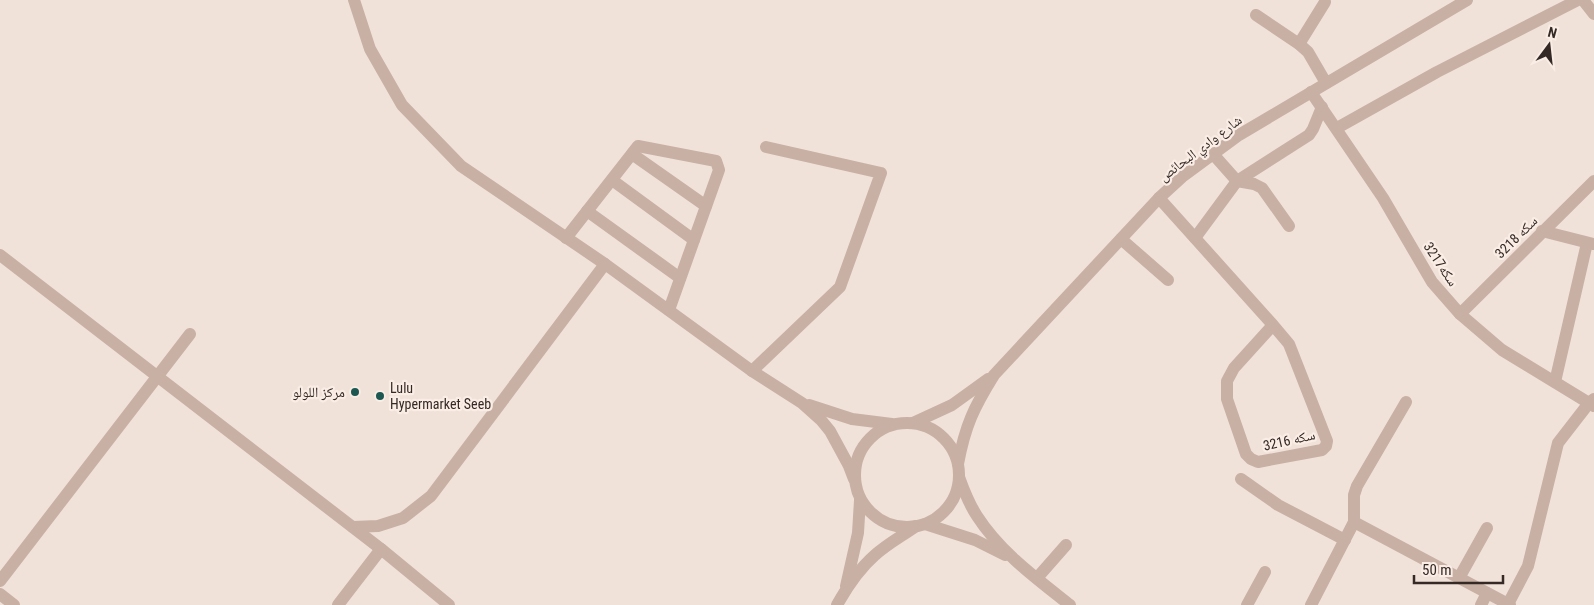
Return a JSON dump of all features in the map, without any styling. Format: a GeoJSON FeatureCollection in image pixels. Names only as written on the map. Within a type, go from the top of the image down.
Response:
{"type":"FeatureCollection","features":[{"type":"Feature","properties":{"kind":"street"},"geometry":{"type":"LineString","coordinates":[[354,0],[370,49],[402,104],[461,166],[605,264],[752,371],[802,403],[821,420],[849,466],[860,500],[858,533],[844,591]]}},
{"type":"Feature","properties":{"kind":"street","name":"شارع وادي البحائص"},"geometry":{"type":"LineString","coordinates":[[994,375],[1159,198],[1182,177],[1238,135],[1467,0]]}},
{"type":"Feature","properties":{"kind":"street"},"geometry":{"type":"LineString","coordinates":[[1337,128],[1437,72],[1578,0]]}},
{"type":"Feature","properties":{"kind":"street"},"geometry":{"type":"LineString","coordinates":[[1583,0],[1594,14]]}},
{"type":"Feature","properties":{"kind":"street"},"geometry":{"type":"LineString","coordinates":[[1299,44],[1325,2]]}},
{"type":"Feature","properties":{"kind":"street"},"geometry":{"type":"LineString","coordinates":[[1256,15],[1308,52],[1326,83]]}},
{"type":"Feature","properties":{"kind":"street","name":"سكه3217"},"geometry":{"type":"LineString","coordinates":[[1311,92],[1383,198],[1432,282],[1460,314],[1502,350],[1592,403]]}},
{"type":"Feature","properties":{"kind":"street"},"geometry":{"type":"LineString","coordinates":[[1195,238],[1237,181],[1309,135],[1314,129],[1322,107]]}},
{"type":"Feature","properties":{"kind":"street"},"geometry":{"type":"LineString","coordinates":[[566,238],[638,146],[716,161],[720,170],[669,310]]}},
{"type":"Feature","properties":{"kind":"street"},"geometry":{"type":"LineString","coordinates":[[752,371],[840,287],[881,173],[766,147]]}},
{"type":"Feature","properties":{"kind":"street"},"geometry":{"type":"LineString","coordinates":[[632,154],[706,206]]}},
{"type":"Feature","properties":{"kind":"street"},"geometry":{"type":"LineString","coordinates":[[1213,154],[1237,181],[1254,184],[1262,188],[1289,226]]}},
{"type":"Feature","properties":{"kind":"street"},"geometry":{"type":"LineString","coordinates":[[612,180],[694,240]]}},
{"type":"Feature","properties":{"kind":"street","name":"سكه 3218"},"geometry":{"type":"LineString","coordinates":[[1460,314],[1594,181]]}},
{"type":"Feature","properties":{"kind":"street","name":"سكه 3216"},"geometry":{"type":"LineString","coordinates":[[1159,198],[1273,325],[1289,344],[1327,441],[1326,446],[1322,450],[1258,462],[1250,459],[1246,454],[1227,399],[1226,389],[1229,375],[1273,325]]}},
{"type":"Feature","properties":{"kind":"street"},"geometry":{"type":"LineString","coordinates":[[588,211],[680,278]]}},
{"type":"Feature","properties":{"kind":"street"},"geometry":{"type":"LineString","coordinates":[[1542,231],[1590,244],[1555,382]]}},
{"type":"Feature","properties":{"kind":"street"},"geometry":{"type":"LineString","coordinates":[[1121,239],[1168,280]]}},
{"type":"Feature","properties":{"kind":"street"},"geometry":{"type":"LineString","coordinates":[[0,255],[381,549],[449,605]]}},
{"type":"Feature","properties":{"kind":"street"},"geometry":{"type":"LineString","coordinates":[[352,527],[378,526],[403,518],[431,496],[605,264]]}},
{"type":"Feature","properties":{"kind":"street"},"geometry":{"type":"LineString","coordinates":[[0,581],[190,334]]}},
{"type":"Feature","properties":{"kind":"street"},"geometry":{"type":"LineString","coordinates":[[913,423],[952,405],[994,375]]}},
{"type":"Feature","properties":{"kind":"street"},"geometry":{"type":"LineString","coordinates":[[837,605],[844,591],[875,554],[934,519],[949,506],[954,497],[968,422],[994,375]]}},
{"type":"Feature","properties":{"kind":"street"},"geometry":{"type":"LineString","coordinates":[[1311,605],[1354,522],[1354,495],[1357,486],[1406,402]]}},
{"type":"Feature","properties":{"kind":"street"},"geometry":{"type":"LineString","coordinates":[[802,403],[852,419],[894,424],[913,423],[926,426],[942,437],[954,452],[970,504],[978,518],[1020,564],[1070,605]]}},
{"type":"Feature","properties":{"kind":"street"},"geometry":{"type":"LineString","coordinates":[[1354,522],[1509,604],[1528,566],[1558,443],[1592,403]]}},
{"type":"Feature","properties":{"kind":"street"},"geometry":{"type":"LineString","coordinates":[[854,479],[856,461],[864,444],[882,428],[894,424]]}},
{"type":"Feature","properties":{"kind":"street"},"geometry":{"type":"LineString","coordinates":[[1241,479],[1278,505],[1344,540]]}},
{"type":"Feature","properties":{"kind":"street"},"geometry":{"type":"LineString","coordinates":[[860,500],[875,516],[884,522],[906,527],[921,525],[975,540],[986,544],[1020,564]]}},
{"type":"Feature","properties":{"kind":"street"},"geometry":{"type":"LineString","coordinates":[[1459,578],[1487,528]]}},
{"type":"Feature","properties":{"kind":"street"},"geometry":{"type":"LineString","coordinates":[[1037,578],[1066,546]]}},
{"type":"Feature","properties":{"kind":"street"},"geometry":{"type":"LineString","coordinates":[[338,605],[381,549]]}},
{"type":"Feature","properties":{"kind":"street"},"geometry":{"type":"LineString","coordinates":[[1247,605],[1265,572]]}},
{"type":"Feature","properties":{"kind":"street"},"geometry":{"type":"LineString","coordinates":[[1481,605],[1487,593]]}},
{"type":"Feature","properties":{"kind":"street"},"geometry":{"type":"LineString","coordinates":[[0,594],[14,605]]}},
{"type":"Feature","properties":{"kind":"place","name":"مركز اللولو"},"geometry":{"type":"Point","coordinates":[355,392]}},
{"type":"Feature","properties":{"kind":"place","name":"Lulu Hypermarket Seeb"},"geometry":{"type":"Point","coordinates":[380,396]}}]}
